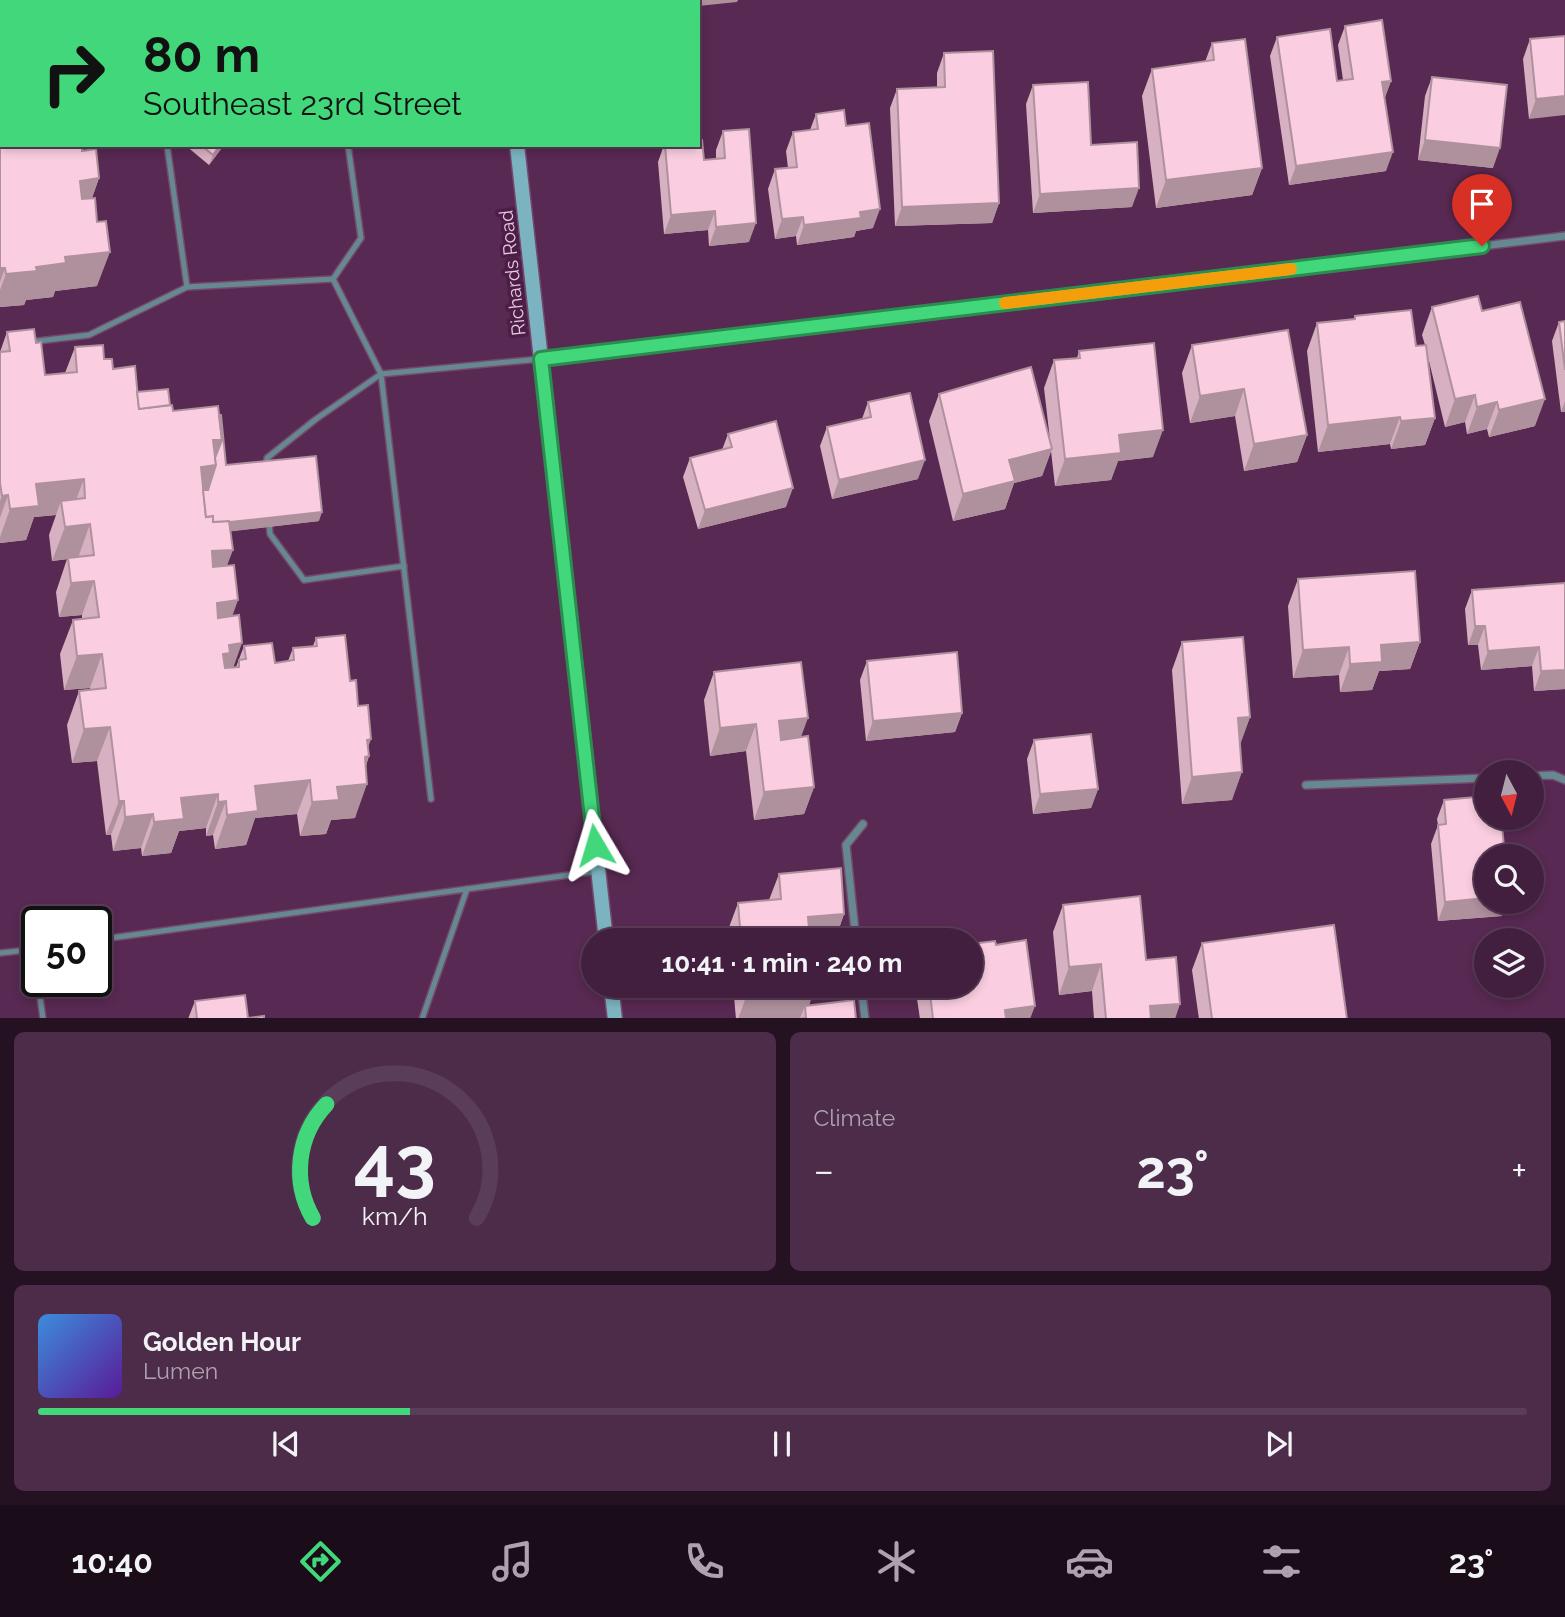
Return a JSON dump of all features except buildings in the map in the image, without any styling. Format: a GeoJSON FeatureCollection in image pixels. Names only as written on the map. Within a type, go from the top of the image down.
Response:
{"type":"FeatureCollection","features":[{"type":"Feature","properties":{"kind":"main road","name":"Richards Road"},"geometry":{"type":"LineString","coordinates":[[517,147],[605,928]]}},
{"type":"Feature","properties":{"kind":"main road"},"geometry":{"type":"LineString","coordinates":[[613,998],[615,1018]]}},
{"type":"Feature","properties":{"kind":"street"},"geometry":{"type":"LineString","coordinates":[[541,359],[1565,236]]}},
{"type":"Feature","properties":{"kind":"street"},"geometry":{"type":"LineString","coordinates":[[1544,775],[1553,775],[1565,780]]}},
{"type":"Feature","properties":{"kind":"street"},"geometry":{"type":"LineString","coordinates":[[1306,785],[1474,778]]}},
{"type":"Feature","properties":{"kind":"street"},"geometry":{"type":"LineString","coordinates":[[855,928],[845,845],[863,824]]}},
{"type":"Feature","properties":{"kind":"street"},"geometry":{"type":"LineString","coordinates":[[863,998],[865,1018]]}},
{"type":"Feature","properties":{"kind":"lane"},"geometry":{"type":"LineString","coordinates":[[167,147],[187,287]]}},
{"type":"Feature","properties":{"kind":"lane"},"geometry":{"type":"LineString","coordinates":[[333,279],[361,238],[348,147]]}},
{"type":"Feature","properties":{"kind":"lane"},"geometry":{"type":"LineString","coordinates":[[25,342],[89,335],[187,287],[333,279]]}},
{"type":"Feature","properties":{"kind":"lane"},"geometry":{"type":"LineString","coordinates":[[333,279],[380,374],[431,799]]}},
{"type":"Feature","properties":{"kind":"lane"},"geometry":{"type":"LineString","coordinates":[[267,471],[267,458],[380,374],[541,359]]}},
{"type":"Feature","properties":{"kind":"lane"},"geometry":{"type":"LineString","coordinates":[[269,509],[270,534],[304,580],[404,566]]}},
{"type":"Feature","properties":{"kind":"lane"},"geometry":{"type":"LineString","coordinates":[[112,938],[598,871]]}},
{"type":"Feature","properties":{"kind":"lane"},"geometry":{"type":"LineString","coordinates":[[422,1018],[467,889]]}},
{"type":"Feature","properties":{"kind":"lane"},"geometry":{"type":"LineString","coordinates":[[0,953],[21,951]]}},
{"type":"Feature","properties":{"kind":"lane"},"geometry":{"type":"LineString","coordinates":[[40,997],[43,1018]]}},
{"type":"Feature","properties":{"kind":"slow traffic"},"geometry":{"type":"LineString","coordinates":[[1005,303],[1291,269]]}},
{"type":"Feature","properties":{"kind":"route"},"geometry":{"type":"LineString","coordinates":[[595,845],[541,359],[1482,246]]}}]}
